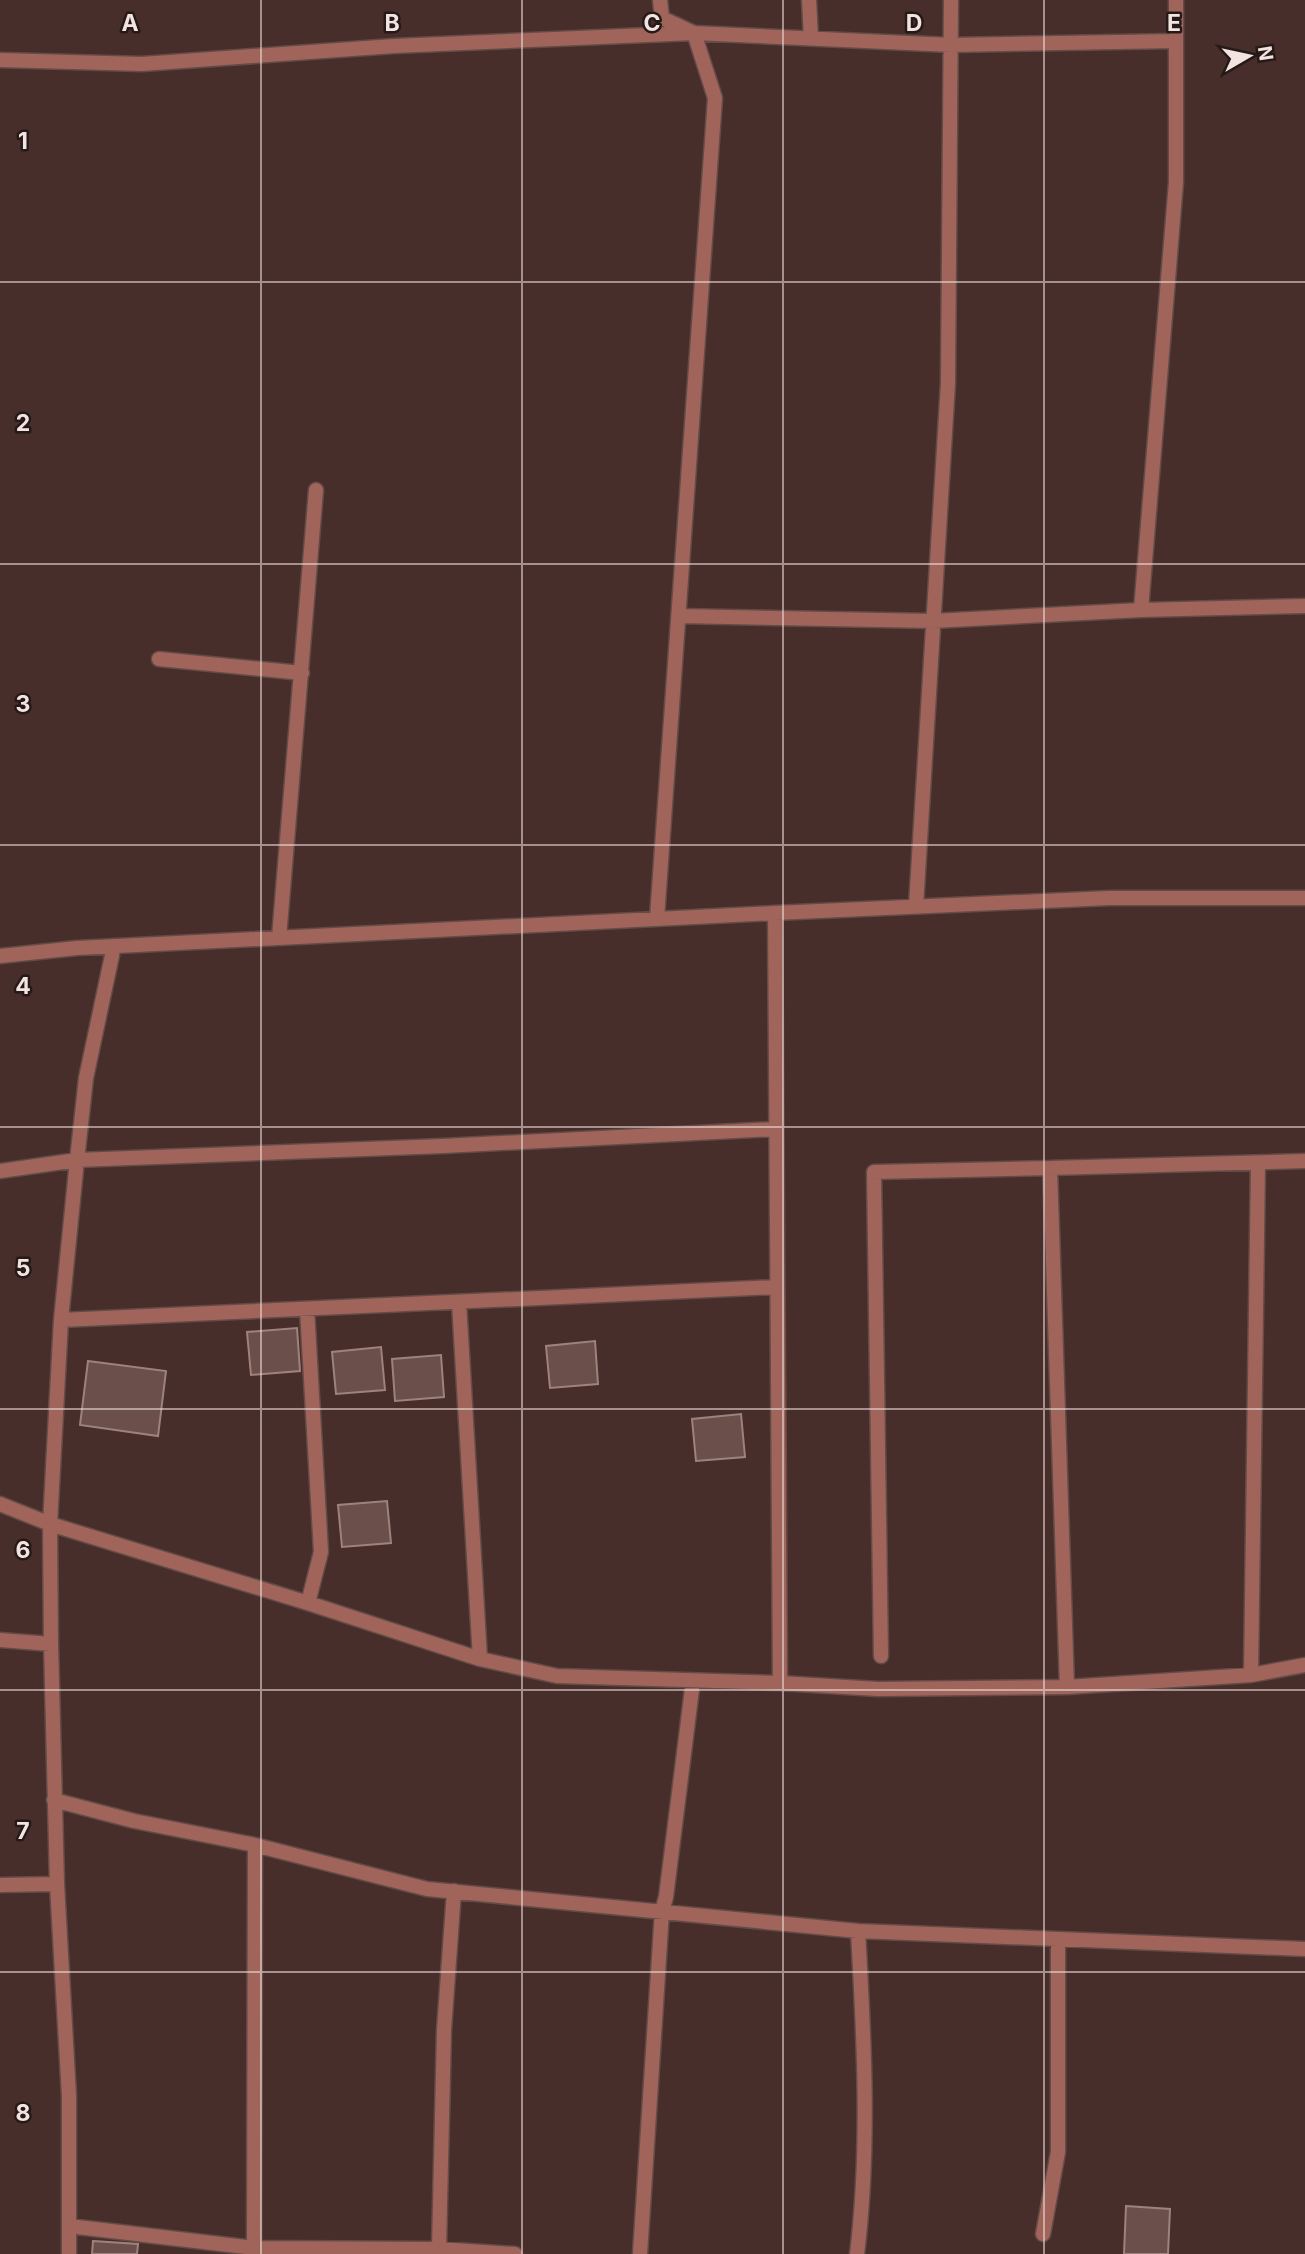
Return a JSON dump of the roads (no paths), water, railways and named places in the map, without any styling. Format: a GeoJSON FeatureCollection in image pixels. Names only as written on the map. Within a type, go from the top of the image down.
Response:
{"type":"FeatureCollection","features":[{"type":"Feature","properties":{"kind":"street"},"geometry":{"type":"LineString","coordinates":[[657,918],[715,98],[694,33],[662,18],[660,0]]}},
{"type":"Feature","properties":{"kind":"street"},"geometry":{"type":"LineString","coordinates":[[809,0],[811,38]]}},
{"type":"Feature","properties":{"kind":"street"},"geometry":{"type":"LineString","coordinates":[[916,906],[948,383],[951,0]]}},
{"type":"Feature","properties":{"kind":"street"},"geometry":{"type":"LineString","coordinates":[[1142,610],[1176,182],[1176,0]]}},
{"type":"Feature","properties":{"kind":"street"},"geometry":{"type":"LineString","coordinates":[[0,60],[142,64],[394,46],[694,33],[951,45],[1175,41]]}},
{"type":"Feature","properties":{"kind":"street"},"geometry":{"type":"LineString","coordinates":[[279,938],[316,490]]}},
{"type":"Feature","properties":{"kind":"street"},"geometry":{"type":"LineString","coordinates":[[679,616],[933,621],[1142,610],[1305,606]]}},
{"type":"Feature","properties":{"kind":"street"},"geometry":{"type":"LineString","coordinates":[[159,659],[302,673]]}},
{"type":"Feature","properties":{"kind":"street"},"geometry":{"type":"LineString","coordinates":[[0,956],[114,946],[916,906],[1109,898],[1305,898]]}},
{"type":"Feature","properties":{"kind":"street"},"geometry":{"type":"LineString","coordinates":[[775,913],[780,1683]]}},
{"type":"Feature","properties":{"kind":"street"},"geometry":{"type":"LineString","coordinates":[[69,2254],[69,2096],[54,1800],[50,1524],[61,1320],[86,1078],[114,946]]}},
{"type":"Feature","properties":{"kind":"street"},"geometry":{"type":"LineString","coordinates":[[0,1171],[77,1160],[776,1129]]}},
{"type":"Feature","properties":{"kind":"street"},"geometry":{"type":"LineString","coordinates":[[881,1656],[874,1172],[1305,1161]]}},
{"type":"Feature","properties":{"kind":"street"},"geometry":{"type":"LineString","coordinates":[[1251,1675],[1258,1163]]}},
{"type":"Feature","properties":{"kind":"street"},"geometry":{"type":"LineString","coordinates":[[1051,1168],[1067,1687]]}},
{"type":"Feature","properties":{"kind":"street"},"geometry":{"type":"LineString","coordinates":[[61,1320],[777,1287]]}},
{"type":"Feature","properties":{"kind":"street"},"geometry":{"type":"LineString","coordinates":[[460,1302],[480,1659]]}},
{"type":"Feature","properties":{"kind":"street"},"geometry":{"type":"LineString","coordinates":[[307,1309],[321,1552],[308,1603]]}},
{"type":"Feature","properties":{"kind":"street"},"geometry":{"type":"LineString","coordinates":[[0,1504],[50,1524],[480,1659],[556,1676],[878,1689],[1067,1687],[1251,1675],[1305,1665]]}},
{"type":"Feature","properties":{"kind":"street"},"geometry":{"type":"LineString","coordinates":[[0,1640],[51,1644]]}},
{"type":"Feature","properties":{"kind":"street"},"geometry":{"type":"LineString","coordinates":[[640,2254],[662,1911],[694,1681]]}},
{"type":"Feature","properties":{"kind":"street"},"geometry":{"type":"LineString","coordinates":[[54,1800],[134,1821],[255,1845],[427,1889],[858,1931],[1305,1949]]}},
{"type":"Feature","properties":{"kind":"street"},"geometry":{"type":"LineString","coordinates":[[254,2248],[255,1845]]}},
{"type":"Feature","properties":{"kind":"street"},"geometry":{"type":"LineString","coordinates":[[0,1885],[57,1884]]}},
{"type":"Feature","properties":{"kind":"street"},"geometry":{"type":"LineString","coordinates":[[439,2249],[444,2030],[454,1891]]}},
{"type":"Feature","properties":{"kind":"street"},"geometry":{"type":"LineString","coordinates":[[857,2254],[863,2208],[865,2065],[858,1931]]}},
{"type":"Feature","properties":{"kind":"street"},"geometry":{"type":"LineString","coordinates":[[1043,2234],[1058,2152],[1058,1939]]}},
{"type":"Feature","properties":{"kind":"street"},"geometry":{"type":"LineString","coordinates":[[69,2226],[254,2248],[439,2249],[515,2254]]}}]}
